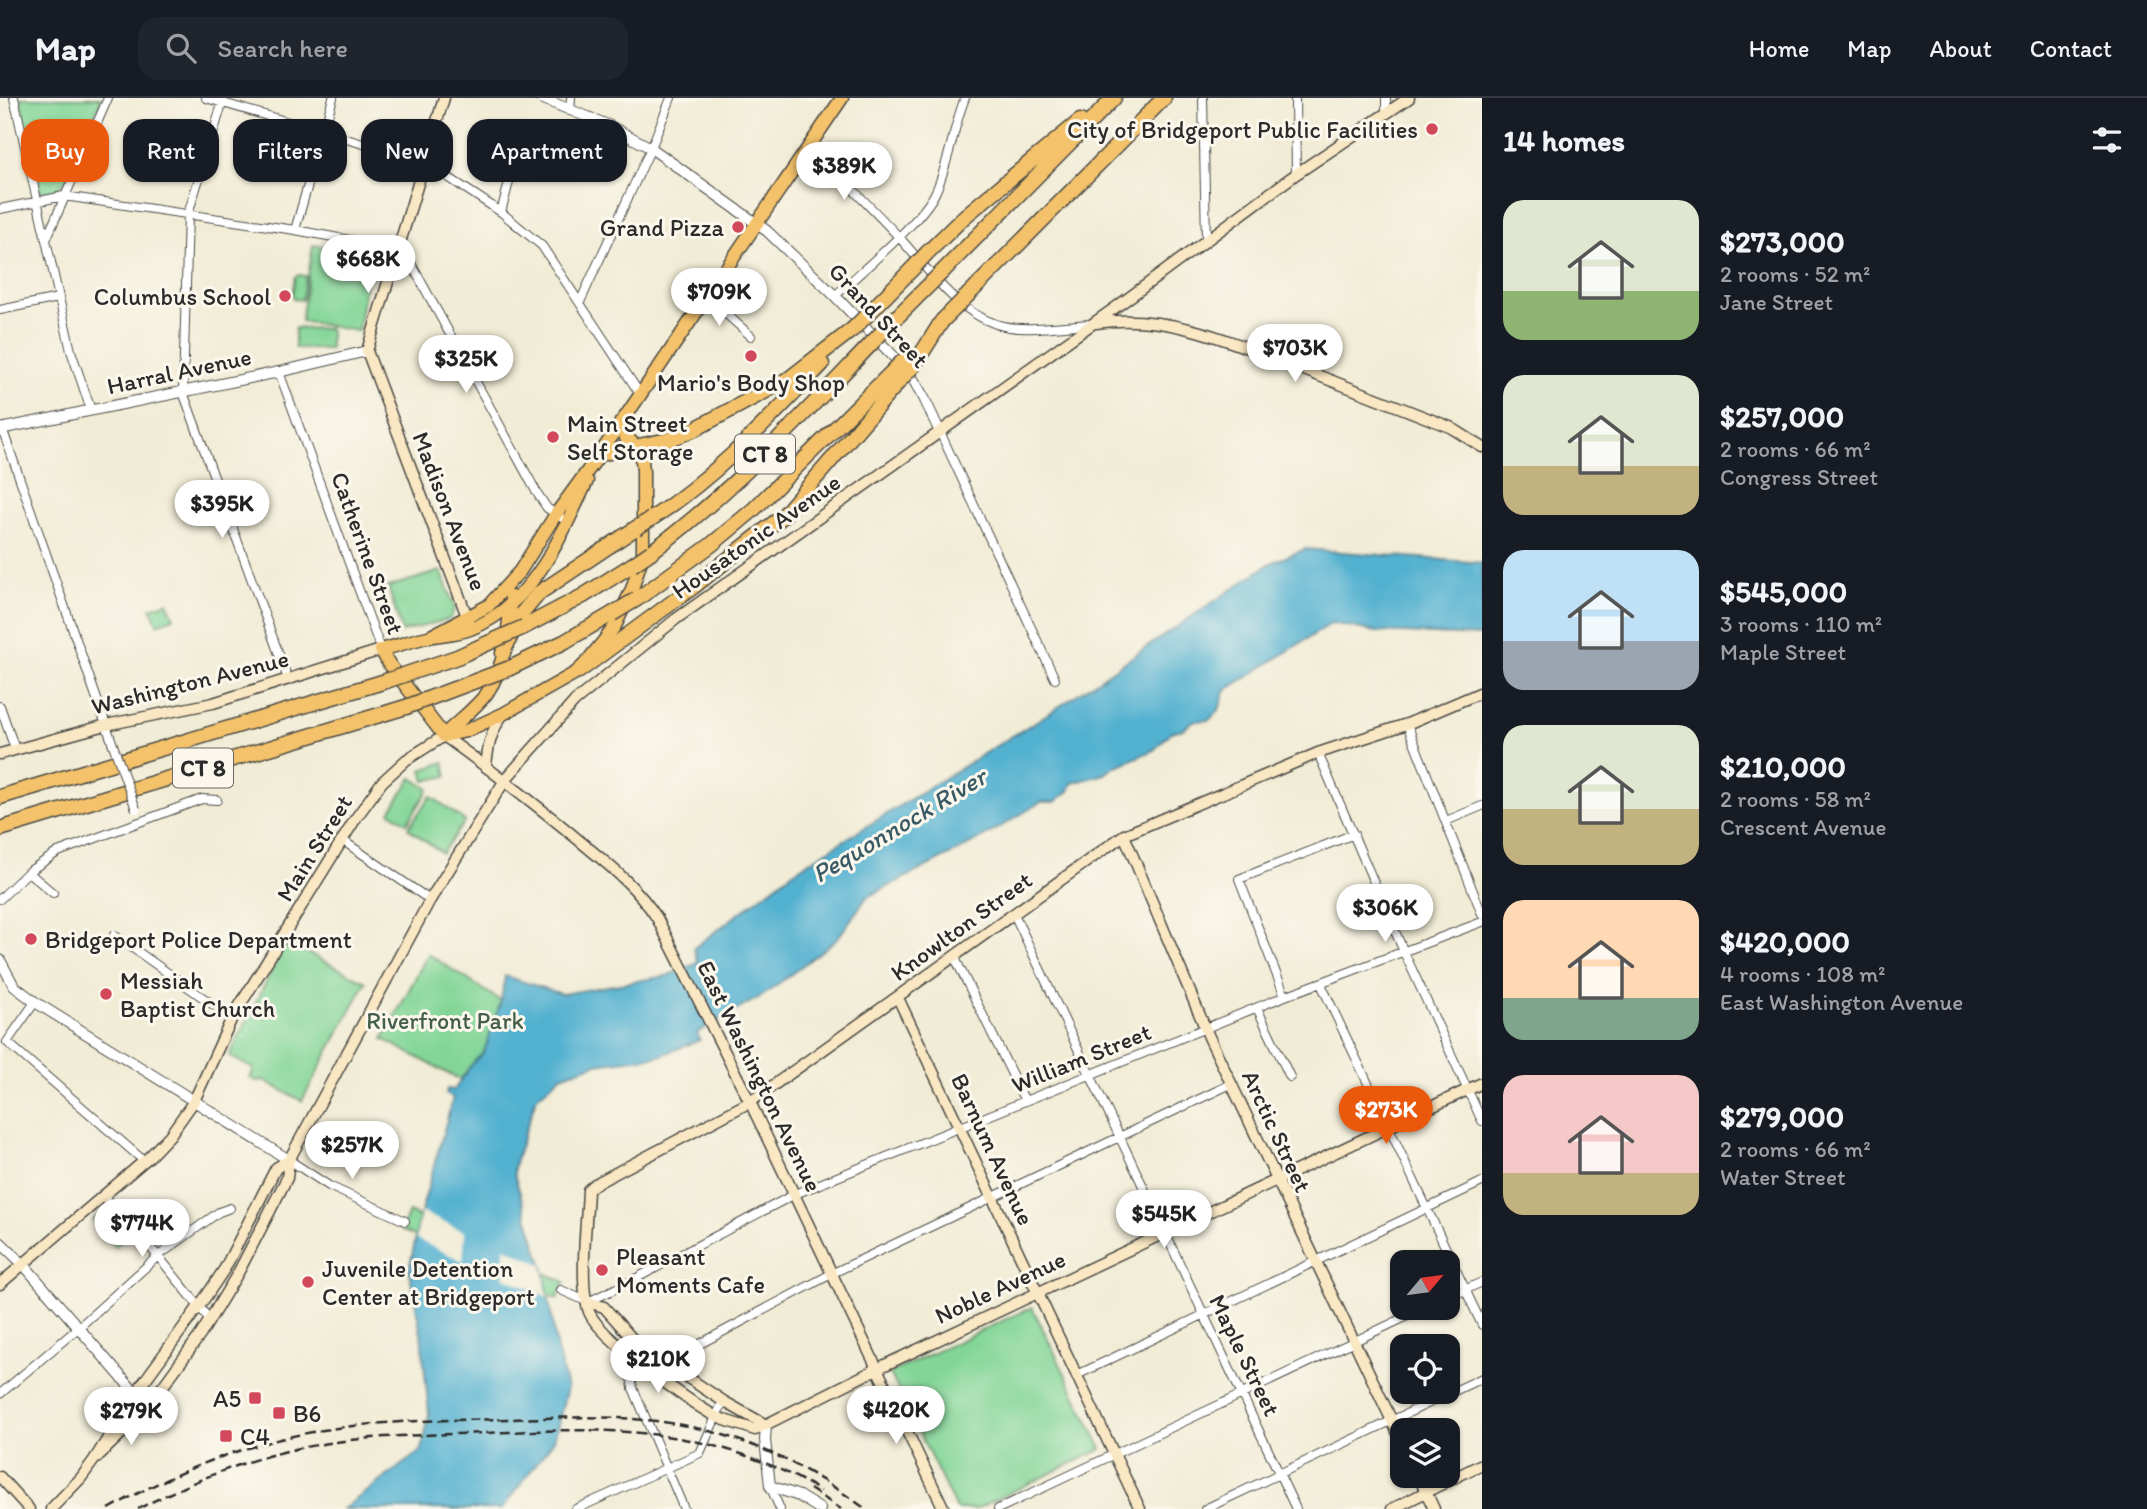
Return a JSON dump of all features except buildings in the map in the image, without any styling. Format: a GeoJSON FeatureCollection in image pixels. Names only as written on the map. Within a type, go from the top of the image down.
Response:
{"type":"FeatureCollection","features":[{"type":"Feature","properties":{"kind":"highway"},"geometry":{"type":"LineString","coordinates":[[503,653],[519,617],[539,593],[690,493],[724,465],[960,221],[1108,98]]}},
{"type":"Feature","properties":{"kind":"highway","name":"CT 8"},"geometry":{"type":"LineString","coordinates":[[0,797],[386,681],[457,657],[524,627],[583,596],[650,552],[733,484],[1114,98]]}},
{"type":"Feature","properties":{"kind":"highway"},"geometry":{"type":"LineString","coordinates":[[579,671],[783,516],[942,321],[1164,98]]}},
{"type":"Feature","properties":{"kind":"highway"},"geometry":{"type":"LineString","coordinates":[[600,454],[678,437],[799,372],[853,329]]}},
{"type":"Feature","properties":{"kind":"highway","name":"CT 8"},"geometry":{"type":"LineString","coordinates":[[0,829],[406,707],[510,668],[552,648],[637,598],[711,545],[753,510],[898,374]]}},
{"type":"Feature","properties":{"kind":"highway"},"geometry":{"type":"LineString","coordinates":[[622,422],[627,438],[634,447]]}},
{"type":"Feature","properties":{"kind":"main road"},"geometry":{"type":"LineString","coordinates":[[438,119],[444,98]]}},
{"type":"Feature","properties":{"kind":"main road","name":"Main Street"},"geometry":{"type":"LineString","coordinates":[[470,624],[520,571],[556,514],[622,422],[842,98]]}},
{"type":"Feature","properties":{"kind":"main road","name":"Housatonic Avenue"},"geometry":{"type":"LineString","coordinates":[[289,1160],[430,900],[505,780],[575,701],[676,618],[1093,324],[1296,174],[1409,98]]}},
{"type":"Feature","properties":{"kind":"main road"},"geometry":{"type":"LineString","coordinates":[[367,351],[419,182]]}},
{"type":"Feature","properties":{"kind":"main road"},"geometry":{"type":"LineString","coordinates":[[1093,324],[1142,321],[1181,326],[1227,340],[1450,427],[1482,447]]}},
{"type":"Feature","properties":{"kind":"main road","name":"Madison Avenue"},"geometry":{"type":"LineString","coordinates":[[367,351],[470,624]]}},
{"type":"Feature","properties":{"kind":"main road","name":"Main Street"},"geometry":{"type":"LineString","coordinates":[[444,736],[503,715],[579,671],[615,625],[632,589],[643,554],[643,471],[642,460],[634,447]]}},
{"type":"Feature","properties":{"kind":"main road","name":"Main Street"},"geometry":{"type":"LineString","coordinates":[[470,624],[491,618],[511,603],[537,576],[568,522],[600,454]]}},
{"type":"Feature","properties":{"kind":"main road","name":"Main Street"},"geometry":{"type":"LineString","coordinates":[[0,1284],[144,1161],[170,1135],[194,1101],[232,1018],[341,840],[382,782],[405,760],[444,736],[488,692],[499,670],[511,603],[520,571]]}},
{"type":"Feature","properties":{"kind":"main road","name":"Washington Avenue"},"geometry":{"type":"LineString","coordinates":[[0,754],[106,724],[213,703],[470,624]]}},
{"type":"Feature","properties":{"kind":"main road","name":"Catherine Street"},"geometry":{"type":"LineString","coordinates":[[381,650],[388,664],[444,736]]}},
{"type":"Feature","properties":{"kind":"main road","name":"Knowlton Street"},"geometry":{"type":"LineString","coordinates":[[588,1302],[584,1284],[588,1190],[595,1184],[750,1102],[1124,835],[1318,753],[1407,724],[1482,692]]}},
{"type":"Feature","properties":{"kind":"main road"},"geometry":{"type":"LineString","coordinates":[[486,766],[488,746],[503,715]]}},
{"type":"Feature","properties":{"kind":"main road","name":"East Washington Avenue"},"geometry":{"type":"LineString","coordinates":[[444,736],[505,780],[626,879],[644,898],[660,922],[795,1194],[944,1509]]}},
{"type":"Feature","properties":{"kind":"main road","name":"Arctic Street"},"geometry":{"type":"LineString","coordinates":[[1124,835],[1205,1028],[1390,1418]]}},
{"type":"Feature","properties":{"kind":"main road","name":"Barnum Avenue"},"geometry":{"type":"LineString","coordinates":[[898,998],[1140,1509]]}},
{"type":"Feature","properties":{"kind":"main road","name":"Noble Avenue"},"geometry":{"type":"LineString","coordinates":[[766,1425],[877,1369],[1482,1083]]}},
{"type":"Feature","properties":{"kind":"main road"},"geometry":{"type":"LineString","coordinates":[[51,1509],[81,1478],[135,1395],[200,1306],[225,1268],[276,1168],[289,1160]]}},
{"type":"Feature","properties":{"kind":"main road"},"geometry":{"type":"LineString","coordinates":[[94,1460],[145,1410],[210,1320],[238,1273],[287,1178],[289,1160]]}},
{"type":"Feature","properties":{"kind":"main road"},"geometry":{"type":"LineString","coordinates":[[588,1302],[604,1307],[637,1344],[723,1402],[766,1425]]}},
{"type":"Feature","properties":{"kind":"main road"},"geometry":{"type":"LineString","coordinates":[[588,1302],[593,1318],[627,1354],[715,1416],[755,1430],[766,1425]]}},
{"type":"Feature","properties":{"kind":"main road"},"geometry":{"type":"LineString","coordinates":[[1392,1509],[1482,1464]]}},
{"type":"Feature","properties":{"kind":"main road"},"geometry":{"type":"LineString","coordinates":[[0,1477],[29,1509]]}},
{"type":"Feature","properties":{"kind":"main road"},"geometry":{"type":"LineString","coordinates":[[1424,1488],[1434,1509]]}},
{"type":"Feature","properties":{"kind":"street"},"geometry":{"type":"LineString","coordinates":[[14,98],[71,351],[91,410]]}},
{"type":"Feature","properties":{"kind":"street"},"geometry":{"type":"LineString","coordinates":[[46,240],[108,98]]}},
{"type":"Feature","properties":{"kind":"street"},"geometry":{"type":"LineString","coordinates":[[206,98],[283,119]]}},
{"type":"Feature","properties":{"kind":"street"},"geometry":{"type":"LineString","coordinates":[[327,119],[333,98]]}},
{"type":"Feature","properties":{"kind":"street","name":"Grand Street"},"geometry":{"type":"LineString","coordinates":[[541,98],[610,126],[651,148],[756,222],[835,296],[913,379],[1055,679]]}},
{"type":"Feature","properties":{"kind":"street"},"geometry":{"type":"LineString","coordinates":[[569,111],[571,98]]}},
{"type":"Feature","properties":{"kind":"street"},"geometry":{"type":"LineString","coordinates":[[580,302],[651,148],[671,98]]}},
{"type":"Feature","properties":{"kind":"street"},"geometry":{"type":"LineString","coordinates":[[835,296],[919,216],[936,192],[956,119],[965,98]]}},
{"type":"Feature","properties":{"kind":"street"},"geometry":{"type":"LineString","coordinates":[[1203,98],[1206,240]]}},
{"type":"Feature","properties":{"kind":"street"},"geometry":{"type":"LineString","coordinates":[[1295,98],[1296,174]]}},
{"type":"Feature","properties":{"kind":"street"},"geometry":{"type":"LineString","coordinates":[[1386,98],[1386,113]]}},
{"type":"Feature","properties":{"kind":"street"},"geometry":{"type":"LineString","coordinates":[[223,101],[188,214],[183,392],[289,679]]}},
{"type":"Feature","properties":{"kind":"street"},"geometry":{"type":"LineString","coordinates":[[811,147],[952,296],[995,324],[1014,327],[1093,324]]}},
{"type":"Feature","properties":{"kind":"street"},"geometry":{"type":"LineString","coordinates":[[453,180],[502,212],[542,246],[640,394]]}},
{"type":"Feature","properties":{"kind":"street"},"geometry":{"type":"LineString","coordinates":[[295,230],[309,182]]}},
{"type":"Feature","properties":{"kind":"street"},"geometry":{"type":"LineString","coordinates":[[502,212],[510,182]]}},
{"type":"Feature","properties":{"kind":"street"},"geometry":{"type":"LineString","coordinates":[[0,209],[64,196],[295,230],[399,249],[407,256],[537,493],[547,508],[568,522]]}},
{"type":"Feature","properties":{"kind":"street"},"geometry":{"type":"LineString","coordinates":[[0,310],[58,298]]}},
{"type":"Feature","properties":{"kind":"street"},"geometry":{"type":"LineString","coordinates":[[707,298],[751,336]]}},
{"type":"Feature","properties":{"kind":"street","name":"Harral Avenue"},"geometry":{"type":"LineString","coordinates":[[1,429],[279,372],[367,351]]}},
{"type":"Feature","properties":{"kind":"street","name":"Catherine Street"},"geometry":{"type":"LineString","coordinates":[[279,372],[381,650]]}},
{"type":"Feature","properties":{"kind":"street"},"geometry":{"type":"LineString","coordinates":[[1,429],[139,821]]}},
{"type":"Feature","properties":{"kind":"street"},"geometry":{"type":"LineString","coordinates":[[0,706],[15,749]]}},
{"type":"Feature","properties":{"kind":"street"},"geometry":{"type":"LineString","coordinates":[[1407,724],[1482,914]]}},
{"type":"Feature","properties":{"kind":"street"},"geometry":{"type":"LineString","coordinates":[[1318,753],[1404,952],[1482,1121]]}},
{"type":"Feature","properties":{"kind":"street"},"geometry":{"type":"LineString","coordinates":[[0,899],[28,872],[58,852],[202,799],[216,800]]}},
{"type":"Feature","properties":{"kind":"street"},"geometry":{"type":"LineString","coordinates":[[1446,821],[1482,806]]}},
{"type":"Feature","properties":{"kind":"street"},"geometry":{"type":"LineString","coordinates":[[1285,996],[1239,879],[1354,834]]}},
{"type":"Feature","properties":{"kind":"street"},"geometry":{"type":"LineString","coordinates":[[341,840],[430,900]]}},
{"type":"Feature","properties":{"kind":"street"},"geometry":{"type":"LineString","coordinates":[[28,872],[53,893]]}},
{"type":"Feature","properties":{"kind":"street","name":"Maple Street"},"geometry":{"type":"LineString","coordinates":[[1014,914],[1296,1509]]}},
{"type":"Feature","properties":{"kind":"street","name":"William Street"},"geometry":{"type":"LineString","coordinates":[[588,1302],[795,1194],[1285,996],[1482,922]]}},
{"type":"Feature","properties":{"kind":"street"},"geometry":{"type":"LineString","coordinates":[[114,934],[232,1018]]}},
{"type":"Feature","properties":{"kind":"street"},"geometry":{"type":"LineString","coordinates":[[954,956],[1026,1101]]}},
{"type":"Feature","properties":{"kind":"street"},"geometry":{"type":"LineString","coordinates":[[0,960],[14,986]]}},
{"type":"Feature","properties":{"kind":"street"},"geometry":{"type":"LineString","coordinates":[[0,978],[329,1186],[405,1221]]}},
{"type":"Feature","properties":{"kind":"street"},"geometry":{"type":"LineString","coordinates":[[1321,984],[1482,1325]]}},
{"type":"Feature","properties":{"kind":"street"},"geometry":{"type":"LineString","coordinates":[[35,1002],[7,1041],[144,1161]]}},
{"type":"Feature","properties":{"kind":"street"},"geometry":{"type":"LineString","coordinates":[[1257,1008],[1290,1077]]}},
{"type":"Feature","properties":{"kind":"street"},"geometry":{"type":"LineString","coordinates":[[657,1375],[666,1362],[833,1273],[1231,1084]]}},
{"type":"Feature","properties":{"kind":"street"},"geometry":{"type":"LineString","coordinates":[[1077,1375],[1482,1182]]}},
{"type":"Feature","properties":{"kind":"street"},"geometry":{"type":"LineString","coordinates":[[103,1196],[158,1256],[210,1320]]}},
{"type":"Feature","properties":{"kind":"street"},"geometry":{"type":"LineString","coordinates":[[0,1394],[158,1256],[219,1212],[230,1209]]}},
{"type":"Feature","properties":{"kind":"street"},"geometry":{"type":"LineString","coordinates":[[0,1241],[79,1327],[145,1410]]}},
{"type":"Feature","properties":{"kind":"street"},"geometry":{"type":"LineString","coordinates":[[1460,1293],[1482,1282]]}},
{"type":"Feature","properties":{"kind":"street"},"geometry":{"type":"LineString","coordinates":[[561,1290],[588,1302]]}},
{"type":"Feature","properties":{"kind":"street"},"geometry":{"type":"LineString","coordinates":[[998,1509],[1399,1320]]}},
{"type":"Feature","properties":{"kind":"street"},"geometry":{"type":"LineString","coordinates":[[637,1344],[627,1354],[633,1388],[684,1509]]}},
{"type":"Feature","properties":{"kind":"street"},"geometry":{"type":"LineString","coordinates":[[1395,1418],[1482,1378]]}},
{"type":"Feature","properties":{"kind":"street"},"geometry":{"type":"LineString","coordinates":[[576,1509],[700,1453],[723,1402]]}},
{"type":"Feature","properties":{"kind":"street"},"geometry":{"type":"LineString","coordinates":[[1205,1509],[1390,1420]]}},
{"type":"Feature","properties":{"kind":"street"},"geometry":{"type":"LineString","coordinates":[[766,1425],[770,1486],[780,1509]]}},
{"type":"Feature","properties":{"kind":"street"},"geometry":{"type":"LineString","coordinates":[[770,1486],[799,1496],[820,1509]]}},
{"type":"Feature","properties":{"kind":"green space"},"geometry":{"type":"Polygon","coordinates":[[[20,98],[102,98],[93,119],[25,119],[20,98]]]}},
{"type":"Feature","properties":{"kind":"green space"},"geometry":{"type":"Polygon","coordinates":[[[38,182],[64,182],[56,190],[42,193],[38,182]]]}},
{"type":"Feature","properties":{"kind":"green space"},"geometry":{"type":"Polygon","coordinates":[[[313,245],[370,254],[358,331],[301,321],[313,245]]]}},
{"type":"Feature","properties":{"kind":"green space"},"geometry":{"type":"Polygon","coordinates":[[[306,276],[302,300],[294,299],[292,295],[295,277],[306,276]]]}},
{"type":"Feature","properties":{"kind":"green space"},"geometry":{"type":"Polygon","coordinates":[[[295,328],[330,329],[330,349],[295,348],[295,328]]]}},
{"type":"Feature","properties":{"kind":"green space"},"geometry":{"type":"Polygon","coordinates":[[[441,571],[455,608],[450,619],[402,632],[388,587],[441,571]]]}},
{"type":"Feature","properties":{"kind":"green space"},"geometry":{"type":"Polygon","coordinates":[[[167,602],[174,618],[157,624],[151,608],[167,602]]]}},
{"type":"Feature","properties":{"kind":"green space"},"geometry":{"type":"Polygon","coordinates":[[[444,762],[447,776],[425,781],[422,770],[444,762]]]}},
{"type":"Feature","properties":{"kind":"green space"},"geometry":{"type":"Polygon","coordinates":[[[412,778],[429,789],[407,823],[390,812],[412,778]]]}},
{"type":"Feature","properties":{"kind":"green space"},"geometry":{"type":"Polygon","coordinates":[[[431,796],[465,821],[442,853],[408,828],[431,796]]]}},
{"type":"Feature","properties":{"kind":"green space"},"geometry":{"type":"Polygon","coordinates":[[[286,942],[366,982],[302,1101],[261,1079],[259,1082],[250,1078],[254,1069],[229,1056],[286,942]]]}},
{"type":"Feature","properties":{"kind":"green space","name":"Riverfront Park"},"geometry":{"type":"Polygon","coordinates":[[[428,954],[501,1001],[484,1052],[460,1080],[383,1039],[428,954]]]}},
{"type":"Feature","properties":{"kind":"green space"},"geometry":{"type":"Polygon","coordinates":[[[106,1209],[128,1235],[115,1247],[92,1220],[106,1209]]]}},
{"type":"Feature","properties":{"kind":"green space"},"geometry":{"type":"Polygon","coordinates":[[[409,1212],[463,1237],[463,1258],[401,1230],[409,1212]]]}},
{"type":"Feature","properties":{"kind":"green space"},"geometry":{"type":"Polygon","coordinates":[[[504,1255],[565,1282],[557,1299],[505,1276],[504,1255]]]}},
{"type":"Feature","properties":{"kind":"green space"},"geometry":{"type":"Polygon","coordinates":[[[1032,1307],[1102,1449],[976,1509],[956,1509],[890,1373],[1032,1307]]]}},
{"type":"Feature","properties":{"kind":"water","name":"Pequonnock River"},"geometry":{"type":"Polygon","coordinates":[[[1305,549],[1482,563],[1482,636],[1376,632],[1332,623],[1225,691],[1219,710],[1209,720],[1193,721],[1183,729],[1171,732],[1154,750],[1114,767],[1105,774],[1072,783],[1069,791],[1055,802],[1041,802],[979,840],[867,897],[837,939],[765,994],[697,1033],[700,1040],[659,1056],[596,1064],[561,1076],[536,1098],[514,1166],[514,1174],[544,1270],[557,1350],[567,1388],[554,1440],[502,1509],[343,1509],[422,1450],[429,1415],[421,1333],[409,1270],[421,1212],[453,1098],[446,1094],[447,1089],[454,1090],[484,1052],[501,1001],[505,976],[562,994],[666,976],[698,963],[694,948],[793,872],[1051,712],[1271,563],[1305,549]]]}},
{"type":"Feature","properties":{"kind":"pier"},"geometry":{"type":"Polygon","coordinates":[[[421,1212],[465,1232],[463,1261],[416,1239],[421,1212]]]}},
{"type":"Feature","properties":{"kind":"pier"},"geometry":{"type":"Polygon","coordinates":[[[504,1247],[542,1265],[548,1297],[504,1277],[504,1247]]]}},
{"type":"Feature","properties":{"kind":"railway"},"geometry":{"type":"LineString","coordinates":[[109,1509],[163,1481],[219,1458],[307,1433],[402,1422],[583,1417],[677,1424],[745,1442],[828,1483],[866,1509]]}},
{"type":"Feature","properties":{"kind":"railway"},"geometry":{"type":"LineString","coordinates":[[138,1509],[225,1470],[294,1449],[380,1437],[532,1431],[618,1431],[699,1442],[739,1453],[780,1469],[821,1491]]}},
{"type":"Feature","properties":{"kind":"railway"},"geometry":{"type":"LineString","coordinates":[[810,1489],[841,1509]]}},
{"type":"Feature","properties":{"kind":"place","name":"City of Bridgeport Public Facilities"},"geometry":{"type":"Point","coordinates":[1432,129]}},
{"type":"Feature","properties":{"kind":"place","name":"Grand Pizza"},"geometry":{"type":"Point","coordinates":[738,227]}},
{"type":"Feature","properties":{"kind":"place","name":"Columbus School"},"geometry":{"type":"Point","coordinates":[285,296]}},
{"type":"Feature","properties":{"kind":"place","name":"Mario's Body Shop"},"geometry":{"type":"Point","coordinates":[751,356]}},
{"type":"Feature","properties":{"kind":"place","name":"Main Street Self Storage"},"geometry":{"type":"Point","coordinates":[553,437]}},
{"type":"Feature","properties":{"kind":"place","name":"Bridgeport Police Department"},"geometry":{"type":"Point","coordinates":[31,939]}},
{"type":"Feature","properties":{"kind":"place","name":"Messiah Baptist Church"},"geometry":{"type":"Point","coordinates":[106,994]}},
{"type":"Feature","properties":{"kind":"place","name":"Pleasant Moments Cafe"},"geometry":{"type":"Point","coordinates":[602,1270]}},
{"type":"Feature","properties":{"kind":"place","name":"Juvenile Detention Center at Bridgeport"},"geometry":{"type":"Point","coordinates":[308,1282]}},
{"type":"Feature","properties":{"kind":"place","name":"A5"},"geometry":{"type":"Point","coordinates":[255,1398]}},
{"type":"Feature","properties":{"kind":"place","name":"B6"},"geometry":{"type":"Point","coordinates":[279,1413]}},
{"type":"Feature","properties":{"kind":"place","name":"C4"},"geometry":{"type":"Point","coordinates":[226,1436]}}]}
